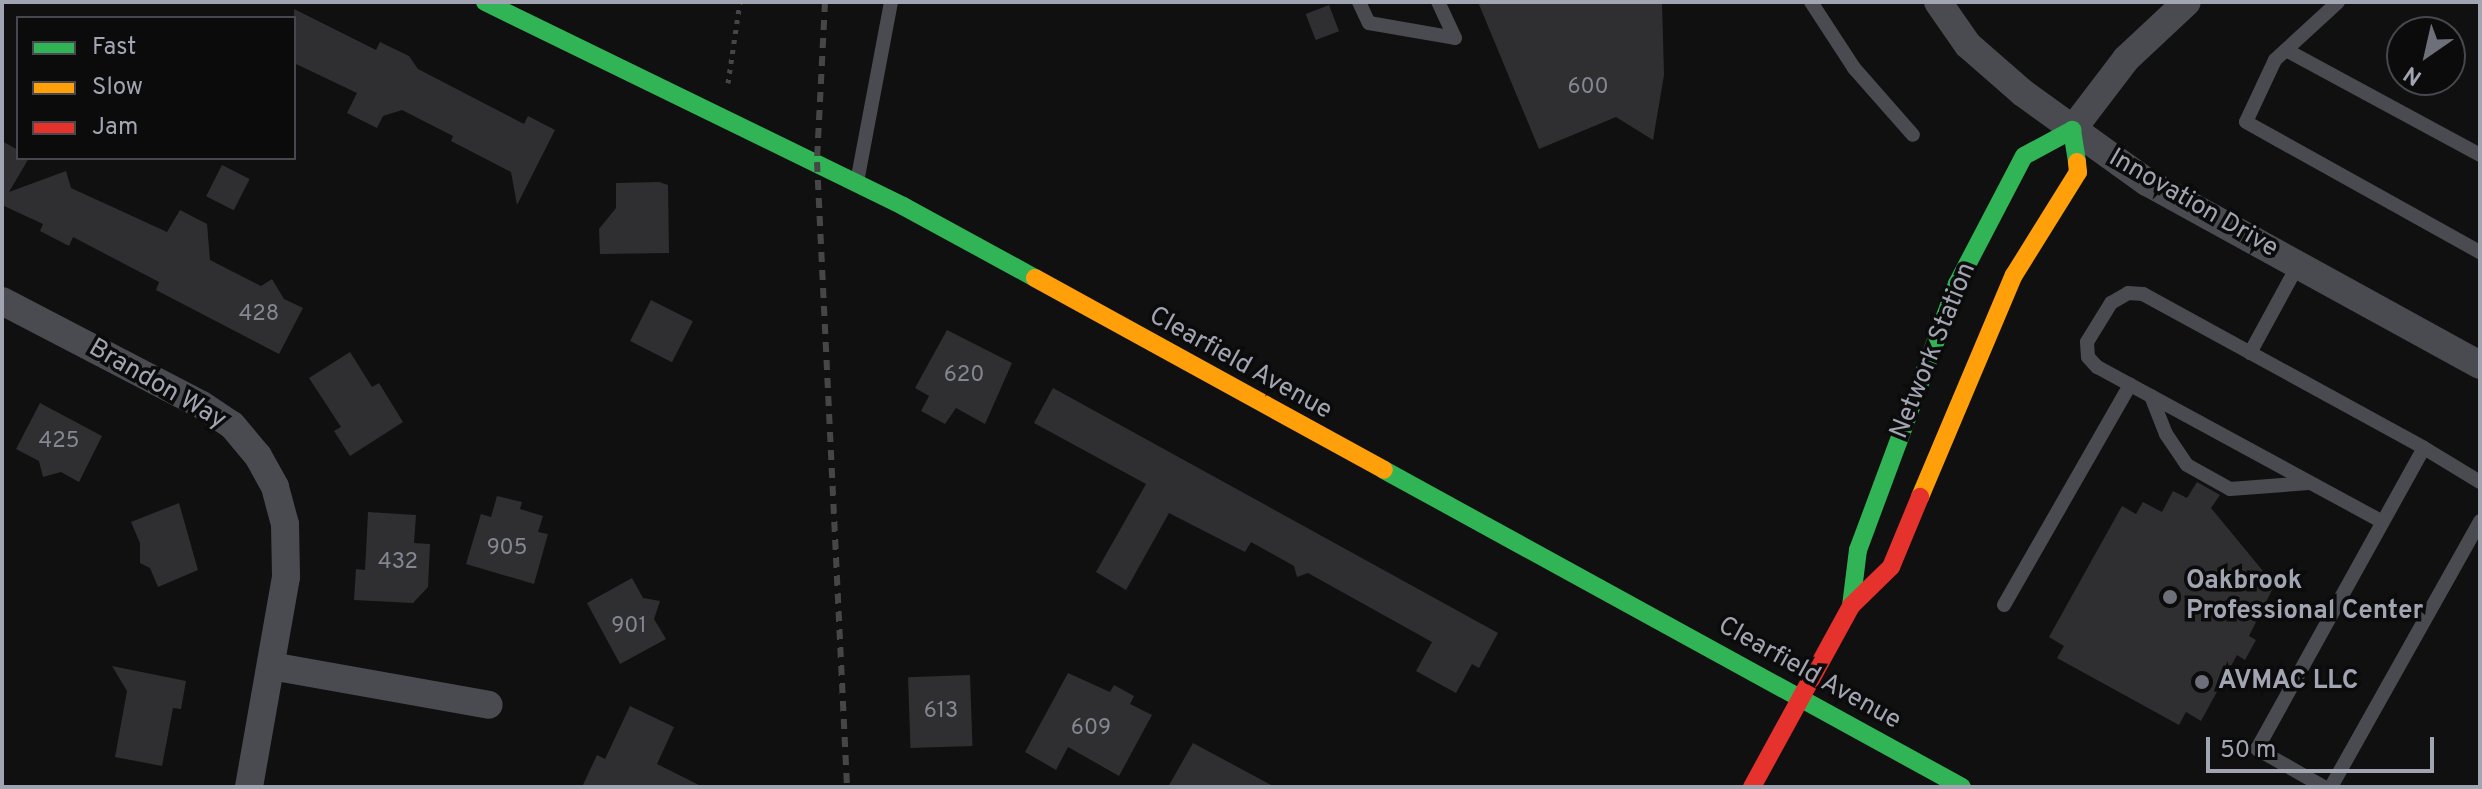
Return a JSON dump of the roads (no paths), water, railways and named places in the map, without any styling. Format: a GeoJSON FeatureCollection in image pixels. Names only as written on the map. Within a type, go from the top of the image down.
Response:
{"type":"FeatureCollection","features":[{"type":"Feature","properties":{"kind":"street","name":"Clearfield Avenue"},"geometry":{"type":"LineString","coordinates":[[485,2],[856,182],[1962,787]]}},
{"type":"Feature","properties":{"kind":"street","name":"Innovation Drive"},"geometry":{"type":"LineString","coordinates":[[1938,2],[1968,45],[2072,130],[2147,182],[2480,365]]}},
{"type":"Feature","properties":{"kind":"street","name":"Network Station"},"geometry":{"type":"LineString","coordinates":[[1851,606],[1858,550],[1957,284],[2024,156],[2072,130],[2126,59],[2187,2]]}},
{"type":"Feature","properties":{"kind":"street","name":"Network Station"},"geometry":{"type":"LineString","coordinates":[[1752,787],[1804,700],[1851,606],[1891,567],[2014,275],[2053,205],[2078,172],[2072,130]]}},
{"type":"Feature","properties":{"kind":"street","name":"Brandon Way"},"geometry":{"type":"LineString","coordinates":[[2,301],[202,405],[232,425],[258,456],[275,487],[288,558],[249,787]]}},
{"type":"Feature","properties":{"kind":"street"},"geometry":{"type":"LineString","coordinates":[[271,666],[489,705]]}},
{"type":"Feature","properties":{"kind":"lane"},"geometry":{"type":"LineString","coordinates":[[856,182],[891,2]]}},
{"type":"Feature","properties":{"kind":"lane"},"geometry":{"type":"LineString","coordinates":[[1359,2],[1369,23],[1455,38],[1438,2]]}},
{"type":"Feature","properties":{"kind":"lane"},"geometry":{"type":"LineString","coordinates":[[1811,2],[1854,68],[1913,135]]}},
{"type":"Feature","properties":{"kind":"lane"},"geometry":{"type":"LineString","coordinates":[[2338,2],[2275,60],[2246,122],[2480,252]]}},
{"type":"Feature","properties":{"kind":"lane"},"geometry":{"type":"LineString","coordinates":[[2286,50],[2480,155]]}},
{"type":"Feature","properties":{"kind":"lane"},"geometry":{"type":"LineString","coordinates":[[2250,353],[2298,265]]}},
{"type":"Feature","properties":{"kind":"lane"},"geometry":{"type":"LineString","coordinates":[[2381,521],[2097,367],[2088,357],[2087,342],[2111,303],[2128,293],[2143,294],[2424,448],[2480,482]]}},
{"type":"Feature","properties":{"kind":"lane"},"geometry":{"type":"LineString","coordinates":[[2004,605],[2130,385]]}},
{"type":"Feature","properties":{"kind":"lane"},"geometry":{"type":"LineString","coordinates":[[2151,396],[2166,434],[2187,465],[2230,489],[2310,483]]}},
{"type":"Feature","properties":{"kind":"lane"},"geometry":{"type":"LineString","coordinates":[[2324,787],[2257,749],[2424,448]]}},
{"type":"Feature","properties":{"kind":"lane"},"geometry":{"type":"LineString","coordinates":[[2331,787],[2480,521]]}},
{"type":"Feature","properties":{"kind":"railway"},"geometry":{"type":"LineString","coordinates":[[825,2],[817,162],[847,787]]}},
{"type":"Feature","properties":{"kind":"place","name":"Oakbrook Professional Center"},"geometry":{"type":"Point","coordinates":[2170,597]}},
{"type":"Feature","properties":{"kind":"place","name":"AVMAC LLC"},"geometry":{"type":"Point","coordinates":[2202,682]}}]}
